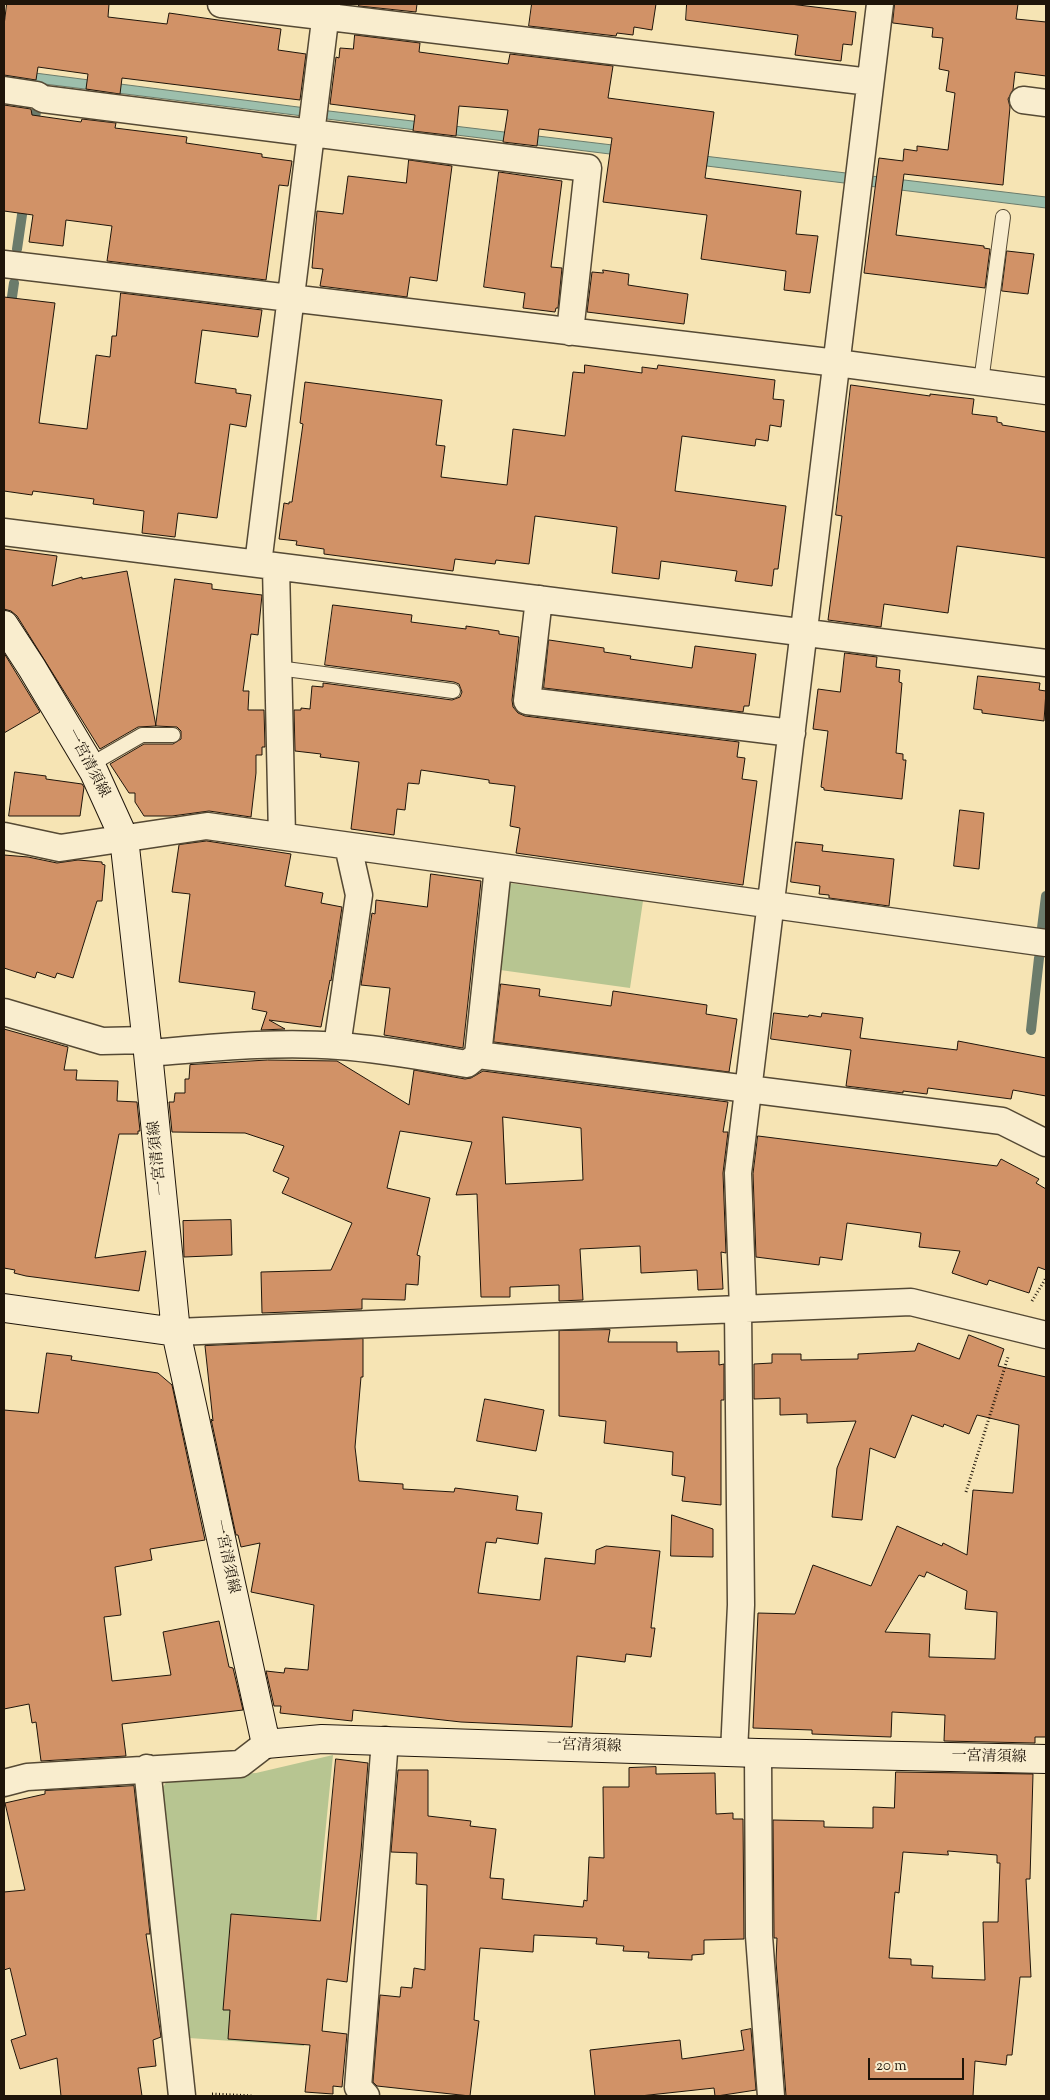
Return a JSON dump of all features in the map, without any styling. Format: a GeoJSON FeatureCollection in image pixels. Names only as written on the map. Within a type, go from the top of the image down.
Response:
{"type":"FeatureCollection","features":[{"type":"Feature","properties":{"kind":"main road","name":"一宮清須線"},"geometry":{"type":"LineString","coordinates":[[4,625],[90,765],[124,838],[176,1332],[266,1744],[322,1739],[385,1740],[746,1753],[1046,1759]]}},
{"type":"Feature","properties":{"kind":"main road"},"geometry":{"type":"LineString","coordinates":[[4,1308],[176,1332]]}},
{"type":"Feature","properties":{"kind":"street"},"geometry":{"type":"LineString","coordinates":[[221,4],[326,10],[870,82]]}},
{"type":"Feature","properties":{"kind":"street"},"geometry":{"type":"LineString","coordinates":[[771,2096],[746,1753],[741,1605],[738,1172],[880,4]]}},
{"type":"Feature","properties":{"kind":"street"},"geometry":{"type":"LineString","coordinates":[[282,836],[278,668],[267,565],[290,299],[326,10]]}},
{"type":"Feature","properties":{"kind":"street"},"geometry":{"type":"LineString","coordinates":[[4,90],[37,94],[43,99],[312,121],[588,168],[570,332]]}},
{"type":"Feature","properties":{"kind":"street"},"geometry":{"type":"LineString","coordinates":[[4,264],[836,363],[1046,390]]}},
{"type":"Feature","properties":{"kind":"street"},"geometry":{"type":"LineString","coordinates":[[4,532],[1046,663]]}},
{"type":"Feature","properties":{"kind":"street"},"geometry":{"type":"LineString","coordinates":[[540,599],[527,701],[792,732]]}},
{"type":"Feature","properties":{"kind":"street"},"geometry":{"type":"LineString","coordinates":[[4,836],[60,848],[207,826],[1046,943]]}},
{"type":"Feature","properties":{"kind":"street"},"geometry":{"type":"LineString","coordinates":[[337,1046],[359,895],[348,846]]}},
{"type":"Feature","properties":{"kind":"street"},"geometry":{"type":"LineString","coordinates":[[4,1012],[102,1041],[147,1046],[337,1046],[390,1051],[468,1064],[478,1055],[498,867]]}},
{"type":"Feature","properties":{"kind":"street"},"geometry":{"type":"LineString","coordinates":[[478,1055],[1002,1121],[1046,1143]]}},
{"type":"Feature","properties":{"kind":"street"},"geometry":{"type":"LineString","coordinates":[[176,1332],[911,1302],[1046,1335]]}},
{"type":"Feature","properties":{"kind":"street"},"geometry":{"type":"LineString","coordinates":[[366,2096],[358,2087],[385,1740]]}},
{"type":"Feature","properties":{"kind":"street"},"geometry":{"type":"LineString","coordinates":[[4,1783],[27,1777],[147,1768],[240,1764],[266,1744]]}},
{"type":"Feature","properties":{"kind":"street"},"geometry":{"type":"LineString","coordinates":[[147,1768],[181,2094]]}},
{"type":"Feature","properties":{"kind":"lane"},"geometry":{"type":"LineString","coordinates":[[981,382],[1003,216]]}},
{"type":"Feature","properties":{"kind":"lane"},"geometry":{"type":"LineString","coordinates":[[278,668],[453,691]]}},
{"type":"Feature","properties":{"kind":"lane"},"geometry":{"type":"LineString","coordinates":[[90,765],[142,735],[173,735]]}},
{"type":"Feature","properties":{"kind":"path"},"geometry":{"type":"LineString","coordinates":[[966,1492],[1016,1328]]}},
{"type":"Feature","properties":{"kind":"path"},"geometry":{"type":"LineString","coordinates":[[181,2094],[253,2096]]}},
{"type":"Feature","properties":{"kind":"green space"},"geometry":{"type":"Polygon","coordinates":[[[502,882],[643,901],[630,988],[493,969],[502,882]]]}},
{"type":"Feature","properties":{"kind":"green space"},"geometry":{"type":"Polygon","coordinates":[[[333,1755],[304,2046],[189,2038],[161,1790],[169,1778],[256,1773],[333,1755]]]}},
{"type":"Feature","properties":{"kind":"shaded area"},"geometry":{"type":"Polygon","coordinates":[[[4,69],[329,111],[1046,197],[1046,208],[4,79],[4,69]]]}},
{"type":"Feature","properties":{"kind":"building"},"geometry":{"type":"Polygon","coordinates":[[[7,4],[109,4],[108,17],[167,24],[169,13],[281,29],[278,50],[306,54],[300,100],[122,78],[120,94],[86,89],[88,74],[38,67],[36,80],[4,75],[4,26],[7,4]]]}},
{"type":"Feature","properties":{"kind":"building"},"geometry":{"type":"Polygon","coordinates":[[[359,4],[417,4],[416,12],[359,6],[359,4]]]}},
{"type":"Feature","properties":{"kind":"building"},"geometry":{"type":"Polygon","coordinates":[[[532,4],[656,4],[652,30],[634,27],[633,35],[617,33],[616,36],[529,26],[532,4]]]}},
{"type":"Feature","properties":{"kind":"building"},"geometry":{"type":"Polygon","coordinates":[[[687,4],[790,4],[856,12],[852,45],[843,44],[841,61],[795,55],[798,35],[686,20],[687,4]]]}},
{"type":"Feature","properties":{"kind":"building"},"geometry":{"type":"Polygon","coordinates":[[[895,4],[1018,4],[1016,19],[1046,22],[1046,76],[1015,72],[1013,90],[1008,99],[1010,107],[1003,185],[904,174],[896,235],[984,246],[984,248],[990,249],[985,288],[864,273],[879,158],[903,161],[904,149],[917,151],[917,146],[948,150],[955,93],[946,91],[949,71],[939,69],[943,38],[932,37],[933,28],[893,23],[895,4]]]}},
{"type":"Feature","properties":{"kind":"building"},"geometry":{"type":"Polygon","coordinates":[[[355,35],[420,43],[419,52],[508,64],[510,54],[613,66],[608,98],[714,112],[705,178],[801,191],[796,234],[818,236],[810,293],[784,290],[786,271],[701,259],[707,215],[603,202],[612,138],[539,129],[537,146],[503,142],[508,110],[459,106],[456,136],[413,131],[415,115],[330,104],[336,57],[339,58],[340,48],[353,49],[355,35]]]}},
{"type":"Feature","properties":{"kind":"building"},"geometry":{"type":"Polygon","coordinates":[[[4,105],[31,109],[32,115],[81,122],[82,119],[116,123],[115,128],[187,137],[186,143],[262,154],[262,157],[292,161],[288,186],[279,185],[266,280],[107,261],[112,226],[66,220],[63,246],[29,242],[33,215],[4,211],[4,105]]]}},
{"type":"Feature","properties":{"kind":"building"},"geometry":{"type":"Polygon","coordinates":[[[409,160],[452,166],[437,281],[410,277],[407,297],[320,286],[323,269],[312,268],[317,211],[343,214],[348,176],[406,183],[409,160]]]}},
{"type":"Feature","properties":{"kind":"building"},"geometry":{"type":"Polygon","coordinates":[[[499,172],[562,181],[551,267],[562,268],[558,308],[556,308],[555,312],[523,308],[525,293],[484,287],[499,172]]]}},
{"type":"Feature","properties":{"kind":"building"},"geometry":{"type":"Polygon","coordinates":[[[1007,251],[1034,254],[1028,294],[1002,291],[1007,251]]]}},
{"type":"Feature","properties":{"kind":"building"},"geometry":{"type":"Polygon","coordinates":[[[603,270],[629,274],[628,285],[688,294],[684,324],[587,312],[592,272],[603,273],[603,270]]]}},
{"type":"Feature","properties":{"kind":"building"},"geometry":{"type":"Polygon","coordinates":[[[121,293],[262,310],[258,337],[202,330],[195,383],[236,389],[236,393],[251,395],[246,427],[230,424],[217,518],[178,513],[175,537],[142,533],[144,511],[93,504],[94,499],[33,491],[32,495],[4,491],[4,297],[55,303],[39,423],[87,429],[96,355],[110,357],[112,336],[116,336],[121,293]]]}},
{"type":"Feature","properties":{"kind":"building"},"geometry":{"type":"Polygon","coordinates":[[[585,365],[642,373],[642,367],[657,369],[658,365],[775,380],[773,399],[784,400],[781,427],[770,425],[768,441],[756,439],[755,446],[682,436],[675,491],[786,506],[778,569],[774,569],[772,586],[735,581],[737,571],[661,561],[659,579],[612,573],[617,527],[535,516],[529,564],[496,560],[495,564],[455,559],[453,571],[324,554],[324,549],[296,545],[297,541],[279,539],[284,503],[289,504],[289,502],[292,502],[303,424],[300,423],[305,382],[442,400],[436,445],[445,446],[441,477],[507,485],[513,429],[565,436],[573,372],[584,373],[585,365]]]}},
{"type":"Feature","properties":{"kind":"building"},"geometry":{"type":"Polygon","coordinates":[[[851,385],[930,396],[930,394],[974,399],[972,414],[997,417],[997,422],[1002,423],[1002,425],[1046,432],[1046,558],[957,546],[948,613],[884,604],[881,627],[828,620],[842,516],[836,515],[851,385]]]}},
{"type":"Feature","properties":{"kind":"building"},"geometry":{"type":"Polygon","coordinates":[[[4,549],[57,556],[52,586],[82,577],[82,579],[127,571],[156,726],[138,727],[100,749],[17,616],[11,611],[4,609],[4,549]]]}},
{"type":"Feature","properties":{"kind":"building"},"geometry":{"type":"Polygon","coordinates":[[[175,579],[212,584],[212,589],[262,595],[258,635],[251,634],[243,691],[249,691],[248,710],[264,710],[265,747],[262,747],[262,755],[256,755],[251,817],[209,811],[172,816],[144,816],[135,802],[135,793],[129,793],[110,764],[144,744],[173,744],[181,739],[181,731],[177,727],[156,726],[175,579]]]}},
{"type":"Feature","properties":{"kind":"building"},"geometry":{"type":"Polygon","coordinates":[[[333,605],[412,615],[411,622],[466,629],[466,626],[499,631],[499,634],[519,637],[512,700],[513,707],[518,713],[525,716],[739,742],[737,757],[745,758],[742,779],[757,781],[743,885],[516,853],[520,828],[510,826],[515,786],[489,783],[489,780],[421,770],[419,784],[408,783],[405,810],[397,809],[394,835],[351,829],[359,762],[320,757],[321,754],[295,751],[294,710],[301,710],[301,708],[310,709],[312,686],[323,687],[323,683],[452,700],[460,697],[462,692],[459,684],[454,682],[325,665],[333,605]]]}},
{"type":"Feature","properties":{"kind":"building"},"geometry":{"type":"Polygon","coordinates":[[[549,640],[604,648],[604,652],[631,656],[630,659],[692,668],[695,646],[756,654],[749,706],[744,706],[743,712],[544,688],[549,640]]]}},
{"type":"Feature","properties":{"kind":"building"},"geometry":{"type":"Polygon","coordinates":[[[4,653],[40,712],[4,733],[4,653]]]}},
{"type":"Feature","properties":{"kind":"building"},"geometry":{"type":"Polygon","coordinates":[[[845,653],[877,657],[876,667],[900,670],[899,682],[902,683],[896,753],[903,754],[903,760],[906,760],[902,799],[824,790],[821,787],[828,731],[813,729],[818,689],[840,692],[845,653]]]}},
{"type":"Feature","properties":{"kind":"building"},"geometry":{"type":"Polygon","coordinates":[[[978,676],[1040,683],[1039,690],[1046,691],[1044,721],[982,713],[982,710],[974,709],[978,676]]]}},
{"type":"Feature","properties":{"kind":"building"},"geometry":{"type":"Polygon","coordinates":[[[15,772],[46,776],[46,779],[82,784],[84,787],[80,816],[9,816],[15,772]]]}},
{"type":"Feature","properties":{"kind":"building"},"geometry":{"type":"Polygon","coordinates":[[[960,810],[984,813],[979,869],[954,866],[960,810]]]}},
{"type":"Feature","properties":{"kind":"building"},"geometry":{"type":"Polygon","coordinates":[[[207,841],[291,854],[285,886],[323,893],[321,903],[342,907],[331,981],[321,1027],[269,1020],[285,1029],[261,1030],[267,1012],[252,1009],[255,992],[179,982],[190,894],[172,892],[179,845],[207,841]]]}},
{"type":"Feature","properties":{"kind":"building"},"geometry":{"type":"Polygon","coordinates":[[[796,842],[823,845],[822,851],[894,859],[889,906],[829,898],[829,895],[819,894],[820,886],[791,882],[796,842]]]}},
{"type":"Feature","properties":{"kind":"building"},"geometry":{"type":"Polygon","coordinates":[[[4,855],[28,857],[57,863],[78,860],[102,862],[105,865],[102,901],[97,901],[73,978],[57,973],[55,978],[37,972],[35,978],[4,968],[4,855]]]}},
{"type":"Feature","properties":{"kind":"building"},"geometry":{"type":"Polygon","coordinates":[[[431,874],[481,881],[463,1048],[384,1035],[390,988],[361,985],[372,913],[375,914],[376,900],[427,907],[431,874]]]}},
{"type":"Feature","properties":{"kind":"building"},"geometry":{"type":"Polygon","coordinates":[[[501,984],[540,989],[539,996],[611,1006],[613,991],[707,1005],[706,1014],[737,1019],[729,1072],[494,1042],[501,984]]]}},
{"type":"Feature","properties":{"kind":"building"},"geometry":{"type":"Polygon","coordinates":[[[774,1013],[821,1017],[822,1013],[863,1018],[860,1038],[957,1050],[958,1041],[1046,1058],[1046,1096],[1013,1090],[1011,1099],[928,1088],[927,1094],[846,1086],[851,1050],[771,1039],[774,1013]]]}},
{"type":"Feature","properties":{"kind":"building"},"geometry":{"type":"Polygon","coordinates":[[[4,1029],[68,1047],[64,1070],[77,1070],[76,1080],[118,1081],[117,1101],[137,1102],[140,1131],[138,1131],[138,1134],[119,1134],[95,1258],[146,1251],[139,1291],[26,1276],[14,1273],[15,1270],[4,1268],[4,1029]]]}},
{"type":"Feature","properties":{"kind":"building"},"geometry":{"type":"Polygon","coordinates":[[[268,1060],[337,1061],[409,1105],[414,1070],[465,1079],[471,1078],[483,1071],[728,1102],[723,1132],[728,1132],[723,1173],[726,1253],[721,1252],[723,1289],[698,1290],[697,1270],[641,1273],[640,1246],[580,1249],[583,1300],[559,1301],[559,1285],[510,1287],[510,1297],[481,1297],[477,1194],[456,1195],[472,1142],[400,1131],[387,1188],[430,1198],[417,1255],[420,1256],[418,1285],[406,1284],[405,1300],[362,1299],[362,1309],[262,1313],[261,1272],[331,1270],[352,1223],[282,1193],[289,1178],[273,1171],[284,1146],[245,1133],[172,1132],[169,1102],[174,1102],[175,1093],[185,1093],[185,1079],[189,1079],[190,1065],[268,1060]],[[503,1117],[506,1184],[583,1180],[581,1128],[503,1117]]]}},
{"type":"Feature","properties":{"kind":"building"},"geometry":{"type":"Polygon","coordinates":[[[758,1136],[997,1166],[1001,1159],[1039,1179],[1036,1183],[1046,1189],[1046,1270],[1038,1267],[1029,1293],[989,1280],[987,1285],[952,1273],[960,1251],[919,1247],[921,1233],[847,1223],[842,1260],[820,1257],[819,1265],[756,1257],[753,1174],[758,1136]]]}},
{"type":"Feature","properties":{"kind":"building"},"geometry":{"type":"Polygon","coordinates":[[[231,1220],[232,1255],[184,1257],[183,1221],[231,1220]]]}},
{"type":"Feature","properties":{"kind":"building"},"geometry":{"type":"Polygon","coordinates":[[[610,1330],[608,1342],[677,1342],[677,1352],[719,1351],[719,1365],[724,1364],[724,1400],[721,1400],[721,1505],[682,1501],[685,1477],[672,1475],[673,1452],[604,1443],[606,1421],[559,1416],[559,1331],[610,1330]]]}},
{"type":"Feature","properties":{"kind":"building"},"geometry":{"type":"Polygon","coordinates":[[[969,1335],[1004,1349],[998,1366],[1046,1377],[1046,1737],[1035,1737],[1035,1743],[944,1741],[945,1715],[892,1712],[891,1737],[812,1734],[812,1730],[753,1728],[758,1613],[795,1614],[813,1565],[871,1586],[897,1526],[942,1546],[943,1543],[967,1555],[973,1490],[1013,1493],[1019,1425],[977,1415],[969,1434],[944,1424],[943,1427],[912,1415],[895,1458],[870,1448],[862,1520],[832,1517],[837,1468],[856,1421],[807,1423],[807,1414],[780,1415],[780,1398],[754,1399],[754,1364],[772,1363],[772,1354],[801,1354],[801,1360],[858,1359],[858,1354],[915,1351],[918,1343],[959,1359],[969,1335]],[[927,1572],[924,1577],[919,1575],[885,1632],[930,1634],[929,1657],[995,1659],[997,1612],[965,1609],[967,1591],[927,1572]]]}},
{"type":"Feature","properties":{"kind":"building"},"geometry":{"type":"Polygon","coordinates":[[[363,1339],[363,1377],[361,1377],[355,1447],[359,1481],[403,1484],[403,1489],[454,1492],[455,1488],[518,1496],[516,1510],[542,1513],[538,1544],[497,1538],[496,1543],[486,1542],[478,1593],[540,1600],[545,1558],[595,1564],[596,1550],[606,1546],[660,1551],[651,1628],[655,1628],[651,1657],[626,1654],[625,1662],[577,1656],[572,1727],[461,1722],[353,1710],[352,1721],[280,1713],[281,1706],[274,1706],[266,1671],[284,1673],[285,1668],[308,1670],[314,1605],[251,1592],[260,1543],[241,1547],[238,1535],[236,1535],[211,1419],[213,1421],[205,1346],[363,1339]]]}},
{"type":"Feature","properties":{"kind":"building"},"geometry":{"type":"Polygon","coordinates":[[[47,1353],[72,1356],[71,1360],[158,1373],[172,1385],[205,1540],[150,1549],[152,1560],[115,1567],[121,1615],[104,1617],[112,1681],[171,1675],[163,1632],[219,1621],[229,1667],[233,1668],[243,1710],[122,1724],[126,1756],[41,1761],[36,1722],[32,1723],[29,1704],[4,1709],[4,1410],[38,1413],[47,1353]]]}},
{"type":"Feature","properties":{"kind":"building"},"geometry":{"type":"Polygon","coordinates":[[[485,1399],[544,1410],[536,1451],[477,1441],[485,1399]]]}},
{"type":"Feature","properties":{"kind":"building"},"geometry":{"type":"Polygon","coordinates":[[[672,1515],[713,1529],[713,1557],[671,1556],[672,1515]]]}},
{"type":"Feature","properties":{"kind":"building"},"geometry":{"type":"Polygon","coordinates":[[[336,1759],[368,1763],[347,1982],[327,1979],[322,2031],[347,2034],[342,2087],[333,2086],[333,2094],[305,2092],[310,2045],[228,2039],[230,2010],[223,2010],[231,1914],[320,1921],[336,1759]]]}},
{"type":"Feature","properties":{"kind":"building"},"geometry":{"type":"Polygon","coordinates":[[[656,1767],[656,1774],[715,1773],[716,1814],[733,1813],[733,1819],[743,1819],[744,1939],[704,1940],[704,1954],[692,1955],[692,1960],[648,1958],[649,1952],[623,1951],[624,1946],[596,1944],[597,1938],[534,1935],[533,1952],[480,1948],[474,2020],[479,2021],[470,2096],[377,2086],[373,2082],[380,1995],[400,1997],[401,1987],[412,1988],[414,1968],[425,1970],[427,1885],[416,1884],[417,1853],[391,1852],[398,1770],[428,1770],[428,1816],[471,1821],[470,1826],[496,1829],[490,1878],[504,1879],[502,1899],[583,1907],[584,1900],[587,1901],[589,1857],[604,1858],[603,1787],[629,1787],[629,1768],[656,1767]]]}},
{"type":"Feature","properties":{"kind":"building"},"geometry":{"type":"Polygon","coordinates":[[[896,1772],[1033,1774],[1030,1879],[1026,1879],[1031,1977],[1020,1977],[1012,2055],[1007,2055],[1006,2065],[975,2061],[973,2096],[786,2096],[776,1961],[777,1938],[774,1938],[773,1820],[824,1821],[824,1827],[873,1828],[873,1807],[894,1808],[896,1772]],[[948,1851],[948,1855],[903,1852],[899,1893],[895,1892],[889,1958],[911,1959],[911,1965],[933,1966],[932,1978],[985,1980],[983,1922],[998,1922],[1000,1863],[997,1863],[997,1855],[948,1851]]]}},
{"type":"Feature","properties":{"kind":"building"},"geometry":{"type":"Polygon","coordinates":[[[134,1786],[150,1934],[146,1934],[161,2037],[153,2040],[156,2066],[138,2068],[142,2096],[61,2096],[57,2058],[20,2069],[11,2040],[26,2035],[10,1968],[4,1970],[4,1892],[25,1890],[5,1803],[45,1794],[45,1791],[134,1786]]]}},
{"type":"Feature","properties":{"kind":"building"},"geometry":{"type":"Polygon","coordinates":[[[751,2029],[756,2090],[717,2096],[715,2096],[714,2088],[640,2096],[595,2096],[590,2050],[680,2040],[682,2059],[744,2050],[741,2031],[751,2029]]]}},
{"type":"Feature","properties":{"kind":"waterway"},"geometry":{"type":"LineString","coordinates":[[33,129],[36,112]]}},
{"type":"Feature","properties":{"kind":"waterway"},"geometry":{"type":"LineString","coordinates":[[17,249],[24,201]]}},
{"type":"Feature","properties":{"kind":"waterway"},"geometry":{"type":"LineString","coordinates":[[10,311],[14,283]]}},
{"type":"Feature","properties":{"kind":"waterway"},"geometry":{"type":"LineString","coordinates":[[1042,928],[1046,896]]}},
{"type":"Feature","properties":{"kind":"waterway"},"geometry":{"type":"LineString","coordinates":[[1031,1030],[1039,958]]}}]}
